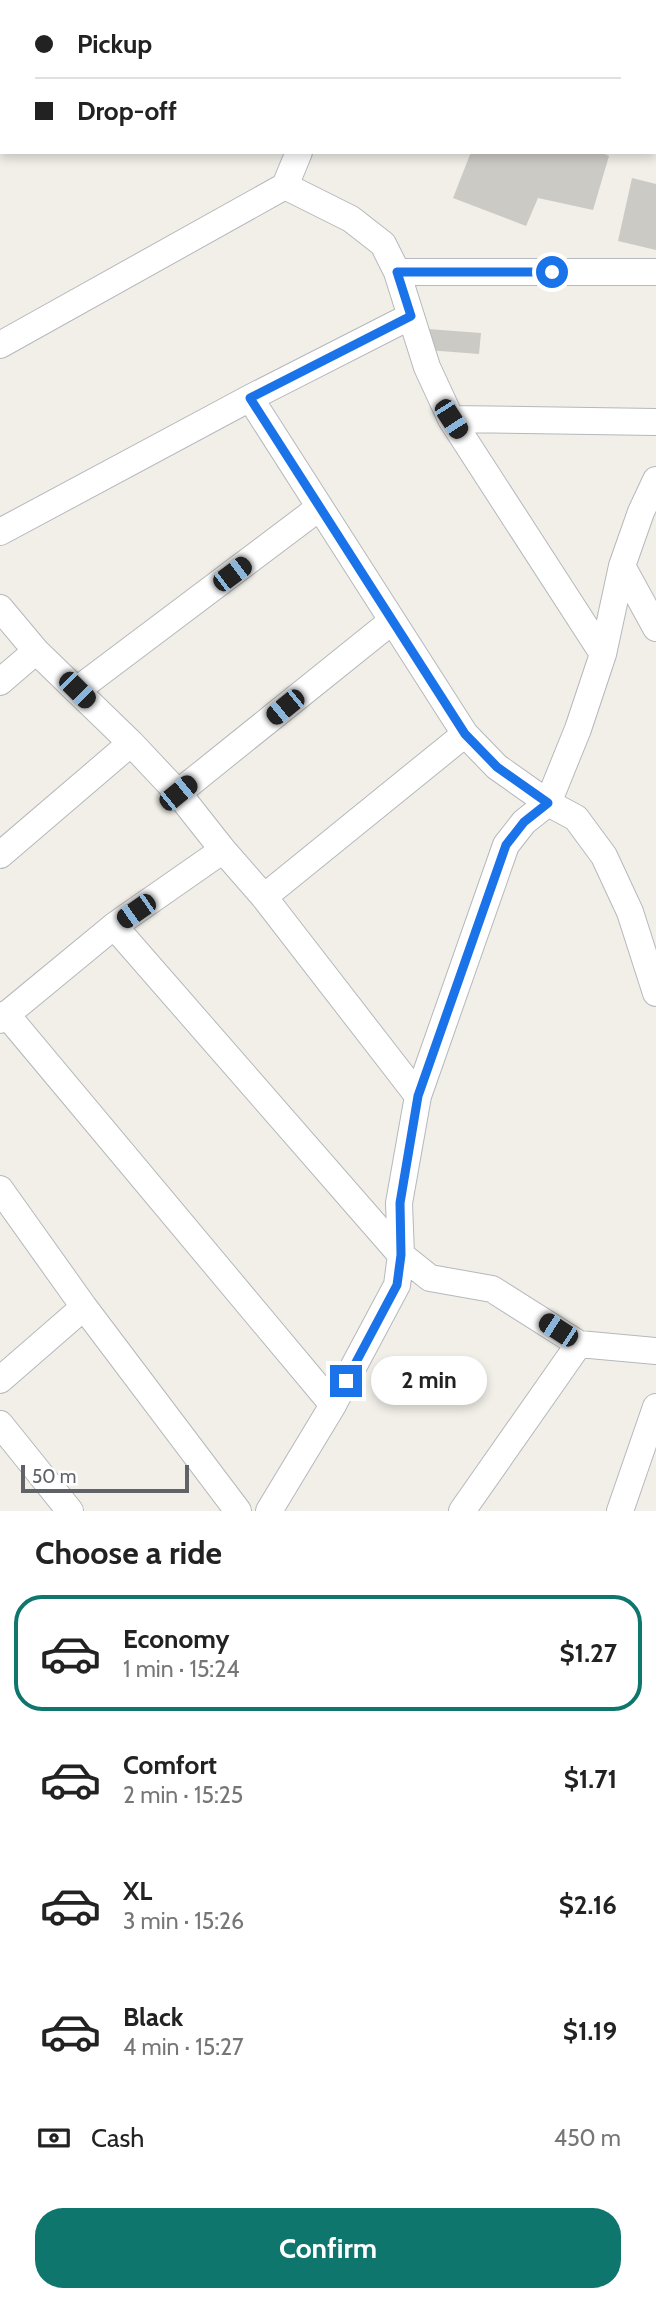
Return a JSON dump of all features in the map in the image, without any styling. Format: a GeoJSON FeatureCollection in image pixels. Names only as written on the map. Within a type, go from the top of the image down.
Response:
{"type":"FeatureCollection","features":[{"type":"Feature","properties":{"kind":"street"},"geometry":{"type":"LineString","coordinates":[[0,345],[285,187],[298,154]]}},
{"type":"Feature","properties":{"kind":"street"},"geometry":{"type":"LineString","coordinates":[[285,187],[351,219],[383,244],[397,272],[427,367],[451,419],[603,654]]}},
{"type":"Feature","properties":{"kind":"street"},"geometry":{"type":"LineString","coordinates":[[397,272],[656,272]]}},
{"type":"Feature","properties":{"kind":"street"},"geometry":{"type":"LineString","coordinates":[[0,532],[250,398],[411,316]]}},
{"type":"Feature","properties":{"kind":"street"},"geometry":{"type":"LineString","coordinates":[[250,398],[465,734],[497,767],[548,803],[576,818],[604,856],[630,912],[656,993]]}},
{"type":"Feature","properties":{"kind":"street"},"geometry":{"type":"LineString","coordinates":[[451,419],[656,422]]}},
{"type":"Feature","properties":{"kind":"street"},"geometry":{"type":"LineString","coordinates":[[269,1511],[333,1405],[397,1285],[401,1255],[400,1203],[418,1096],[506,845],[524,822],[548,803],[578,729],[603,654],[622,566],[641,512],[656,480]]}},
{"type":"Feature","properties":{"kind":"street"},"geometry":{"type":"LineString","coordinates":[[77,690],[320,507]]}},
{"type":"Feature","properties":{"kind":"street"},"geometry":{"type":"LineString","coordinates":[[622,566],[656,628]]}},
{"type":"Feature","properties":{"kind":"street"},"geometry":{"type":"LineString","coordinates":[[0,608],[36,651],[131,743],[178,793],[264,897],[418,1096]]}},
{"type":"Feature","properties":{"kind":"street"},"geometry":{"type":"LineString","coordinates":[[178,793],[392,621]]}},
{"type":"Feature","properties":{"kind":"street"},"geometry":{"type":"LineString","coordinates":[[0,682],[36,651]]}},
{"type":"Feature","properties":{"kind":"street"},"geometry":{"type":"LineString","coordinates":[[264,897],[465,734]]}},
{"type":"Feature","properties":{"kind":"street"},"geometry":{"type":"LineString","coordinates":[[0,855],[131,743]]}},
{"type":"Feature","properties":{"kind":"street"},"geometry":{"type":"LineString","coordinates":[[223,850],[114,926],[3,1017],[333,1405]]}},
{"type":"Feature","properties":{"kind":"street"},"geometry":{"type":"LineString","coordinates":[[114,926],[401,1255],[430,1278],[492,1289],[579,1344],[656,1351]]}},
{"type":"Feature","properties":{"kind":"street"},"geometry":{"type":"LineString","coordinates":[[0,1189],[84,1307],[239,1511]]}},
{"type":"Feature","properties":{"kind":"street"},"geometry":{"type":"LineString","coordinates":[[0,1380],[84,1307]]}},
{"type":"Feature","properties":{"kind":"street"},"geometry":{"type":"LineString","coordinates":[[462,1511],[579,1344]]}},
{"type":"Feature","properties":{"kind":"street"},"geometry":{"type":"LineString","coordinates":[[620,1511],[656,1407]]}},
{"type":"Feature","properties":{"kind":"street"},"geometry":{"type":"LineString","coordinates":[[0,1424],[70,1511]]}},
{"type":"Feature","properties":{"kind":"building"},"geometry":{"type":"Polygon","coordinates":[[[470,154],[609,156],[593,210],[538,198],[526,226],[453,198],[470,154]]]}},
{"type":"Feature","properties":{"kind":"building"},"geometry":{"type":"Polygon","coordinates":[[[632,178],[656,184],[656,250],[618,241],[632,178]]]}},
{"type":"Feature","properties":{"kind":"building"},"geometry":{"type":"Polygon","coordinates":[[[428,329],[481,333],[479,354],[427,350],[428,329]]]}},
{"type":"Feature","properties":{"kind":"route"},"geometry":{"type":"LineString","coordinates":[[346,1381],[397,1285],[401,1255],[400,1203],[418,1096],[506,845],[524,822],[548,803],[497,767],[465,734],[250,398],[411,316],[397,272],[552,272]]}}]}
